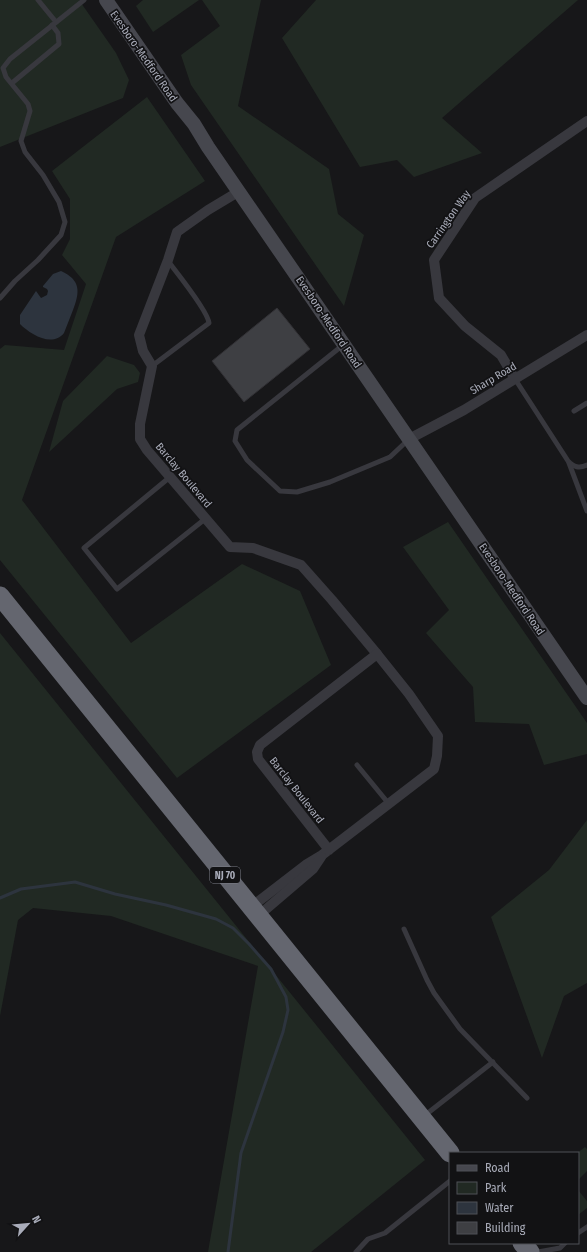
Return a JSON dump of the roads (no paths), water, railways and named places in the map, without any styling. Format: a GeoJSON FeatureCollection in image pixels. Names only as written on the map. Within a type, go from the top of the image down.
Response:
{"type":"FeatureCollection","features":[{"type":"Feature","properties":{"kind":"highway","name":"NJ 70"},"geometry":{"type":"LineString","coordinates":[[0,596],[422,1117],[449,1153]]}},
{"type":"Feature","properties":{"kind":"highway"},"geometry":{"type":"LineString","coordinates":[[523,1244],[530,1252]]}},
{"type":"Feature","properties":{"kind":"street","name":"Evesboro-Medford Road"},"geometry":{"type":"LineString","coordinates":[[106,0],[177,103],[194,124],[238,192],[587,698]]}},
{"type":"Feature","properties":{"kind":"street","name":"Carrington Way"},"geometry":{"type":"LineString","coordinates":[[515,379],[501,355],[465,326],[439,298],[434,260],[475,198],[587,122]]}},
{"type":"Feature","properties":{"kind":"street"},"geometry":{"type":"LineString","coordinates":[[152,366],[143,350],[139,335],[168,260],[177,232],[208,210],[238,192]]}},
{"type":"Feature","properties":{"kind":"street","name":"Sharp Road"},"geometry":{"type":"LineString","coordinates":[[409,439],[464,410],[587,335]]}},
{"type":"Feature","properties":{"kind":"street","name":"Barclay Boulevard"},"geometry":{"type":"LineString","coordinates":[[152,366],[140,424],[140,439],[147,450],[230,547],[253,548],[301,566],[332,600],[377,654],[409,694],[438,736],[437,756],[434,769],[325,853],[307,864],[255,912]]}},
{"type":"Feature","properties":{"kind":"street","name":"Barclay Boulevard"},"geometry":{"type":"LineString","coordinates":[[325,853],[258,759],[257,752],[260,745],[377,654]]}},
{"type":"Feature","properties":{"kind":"lane"},"geometry":{"type":"LineString","coordinates":[[12,83],[59,44],[58,33],[54,24],[38,0]]}},
{"type":"Feature","properties":{"kind":"lane"},"geometry":{"type":"LineString","coordinates":[[0,298],[61,235],[65,222],[59,202],[43,175],[25,152],[21,141],[30,111],[28,104],[6,77],[2,66],[84,0]]}},
{"type":"Feature","properties":{"kind":"lane"},"geometry":{"type":"LineString","coordinates":[[152,366],[209,323],[199,304],[168,260]]}},
{"type":"Feature","properties":{"kind":"lane"},"geometry":{"type":"LineString","coordinates":[[344,344],[236,430],[235,441],[247,460],[280,491],[297,492],[330,482],[390,456],[409,439]]}},
{"type":"Feature","properties":{"kind":"lane"},"geometry":{"type":"LineString","coordinates":[[515,379],[568,461],[587,511]]}},
{"type":"Feature","properties":{"kind":"lane"},"geometry":{"type":"LineString","coordinates":[[574,411],[587,403]]}},
{"type":"Feature","properties":{"kind":"lane"},"geometry":{"type":"LineString","coordinates":[[568,461],[574,467],[587,465]]}},
{"type":"Feature","properties":{"kind":"lane"},"geometry":{"type":"LineString","coordinates":[[170,477],[84,548],[117,589],[205,518]]}},
{"type":"Feature","properties":{"kind":"lane"},"geometry":{"type":"LineString","coordinates":[[357,765],[389,804]]}},
{"type":"Feature","properties":{"kind":"lane"},"geometry":{"type":"LineString","coordinates":[[404,929],[434,992],[460,1029],[526,1098]]}},
{"type":"Feature","properties":{"kind":"lane"},"geometry":{"type":"LineString","coordinates":[[422,1117],[493,1062]]}},
{"type":"Feature","properties":{"kind":"lane"},"geometry":{"type":"LineString","coordinates":[[356,1252],[368,1239],[385,1233],[449,1181]]}},
{"type":"Feature","properties":{"kind":"lane"},"geometry":{"type":"LineString","coordinates":[[579,1232],[587,1226]]}},
{"type":"Feature","properties":{"kind":"lane"},"geometry":{"type":"LineString","coordinates":[[538,1252],[559,1250]]}},
{"type":"Feature","properties":{"kind":"water"},"geometry":{"type":"Polygon","coordinates":[[[61,271],[72,278],[75,283],[78,292],[77,298],[64,333],[53,339],[41,338],[29,332],[20,324],[20,315],[36,291],[41,298],[47,295],[48,291],[43,286],[53,274],[61,271]]]}},
{"type":"Feature","properties":{"kind":"waterway"},"geometry":{"type":"LineString","coordinates":[[0,898],[21,889],[75,882],[115,894],[166,905],[216,919],[233,928],[271,969],[286,997],[288,1010],[283,1032],[241,1153],[228,1252]]}}]}
